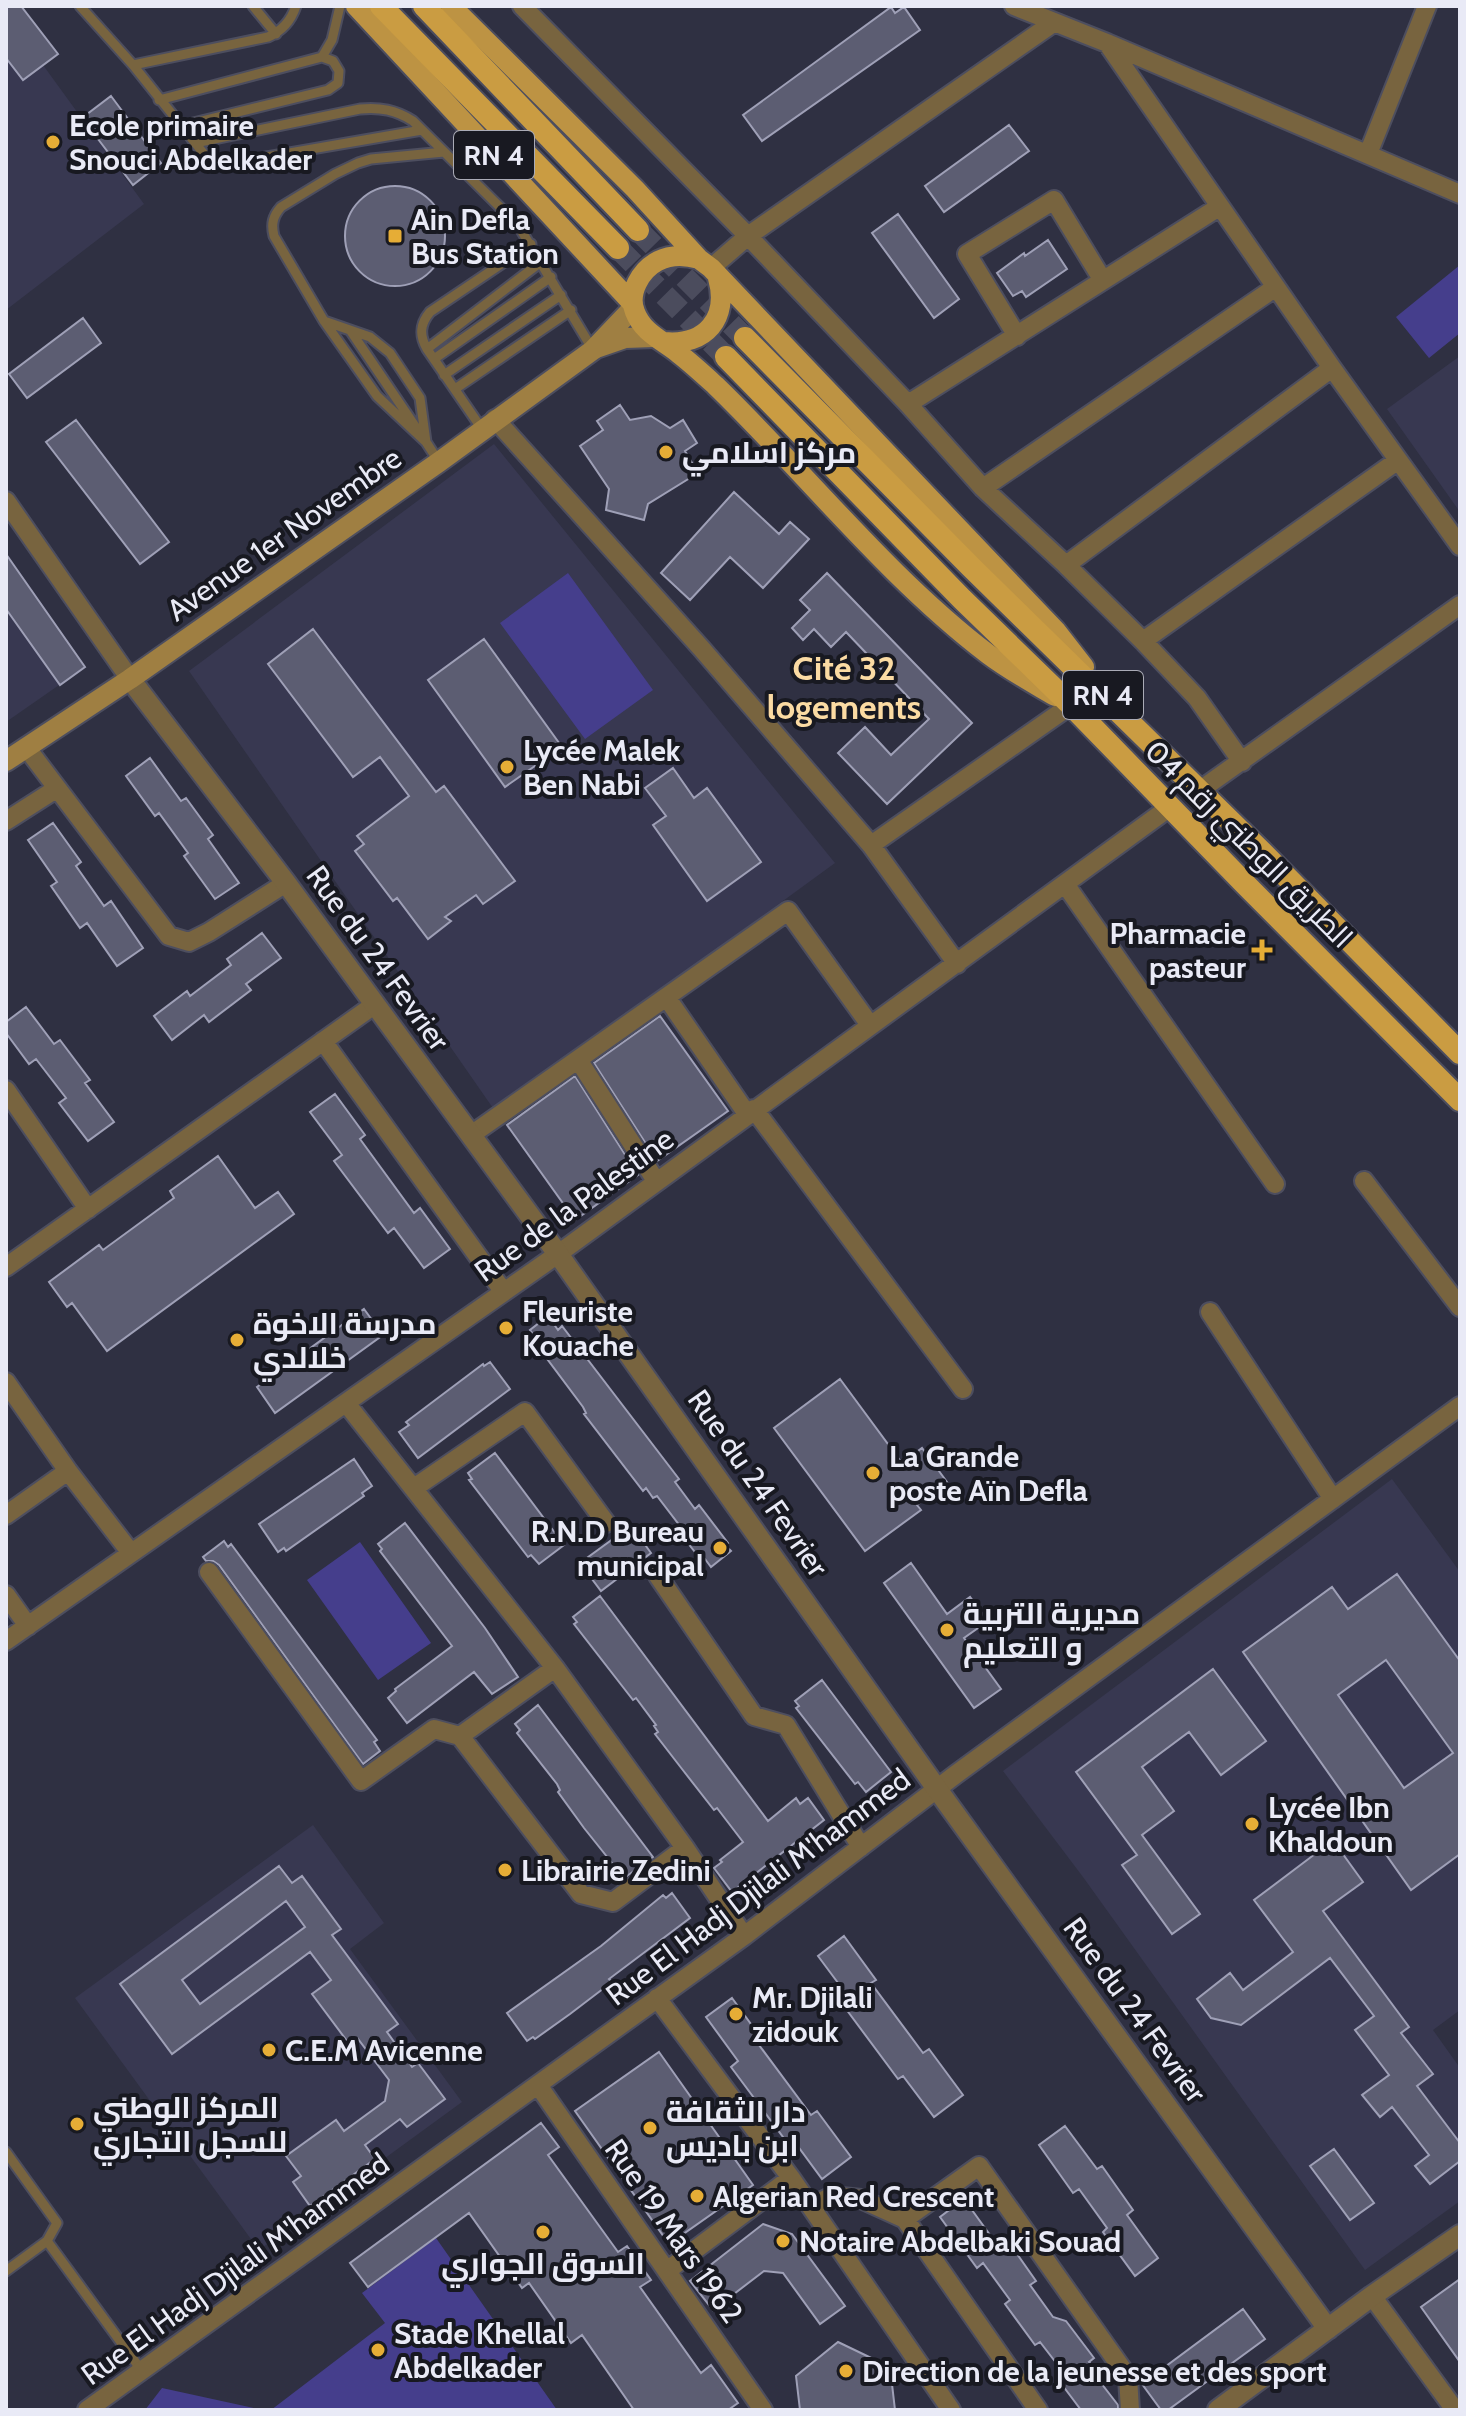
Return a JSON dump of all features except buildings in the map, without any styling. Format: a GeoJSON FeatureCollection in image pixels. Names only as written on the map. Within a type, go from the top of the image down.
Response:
{"type":"FeatureCollection","features":[{"type":"Feature","properties":{"kind":"highway","name":"RN 4"},"geometry":{"type":"LineString","coordinates":[[381,6],[618,248]]}},
{"type":"Feature","properties":{"kind":"highway","name":"RN 4"},"geometry":{"type":"LineString","coordinates":[[424,6],[638,230]]}},
{"type":"Feature","properties":{"kind":"highway","name":"الطريق الوطني رقم 04"},"geometry":{"type":"LineString","coordinates":[[745,338],[1460,1053]]}},
{"type":"Feature","properties":{"kind":"highway","name":"الطريق الوطني رقم 04"},"geometry":{"type":"LineString","coordinates":[[726,357],[1460,1100]]}},
{"type":"Feature","properties":{"kind":"main road","name":"RN 4"},"geometry":{"type":"LineString","coordinates":[[356,6],[633,306]]}},
{"type":"Feature","properties":{"kind":"main road","name":"RN 4"},"geometry":{"type":"LineString","coordinates":[[451,6],[635,189],[1056,631],[1123,715]]}},
{"type":"Feature","properties":{"kind":"main road"},"geometry":{"type":"LineString","coordinates":[[675,255],[709,268],[722,292],[721,307],[706,332],[679,344],[659,340],[642,325],[633,306],[637,283],[653,264],[675,255]]}},
{"type":"Feature","properties":{"kind":"main road","name":"Avenue 1er Novembre"},"geometry":{"type":"LineString","coordinates":[[6,761],[130,679],[439,462],[593,350],[633,306]]}},
{"type":"Feature","properties":{"kind":"main road","name":"Avenue 1er Novembre"},"geometry":{"type":"LineString","coordinates":[[593,350],[625,338],[659,340]]}},
{"type":"Feature","properties":{"kind":"main road","name":"RN 4"},"geometry":{"type":"LineString","coordinates":[[659,340],[717,388],[894,569],[957,628],[989,655],[1071,705]]}},
{"type":"Feature","properties":{"kind":"street"},"geometry":{"type":"LineString","coordinates":[[522,6],[748,236],[908,404],[983,488],[1143,641],[1197,698],[1242,762]]}},
{"type":"Feature","properties":{"kind":"street"},"geometry":{"type":"LineString","coordinates":[[1014,6],[1460,194]]}},
{"type":"Feature","properties":{"kind":"street"},"geometry":{"type":"LineString","coordinates":[[1368,154],[1427,6]]}},
{"type":"Feature","properties":{"kind":"street"},"geometry":{"type":"LineString","coordinates":[[709,268],[748,236],[1053,23]]}},
{"type":"Feature","properties":{"kind":"street"},"geometry":{"type":"LineString","coordinates":[[1107,43],[1397,461],[1460,546]]}},
{"type":"Feature","properties":{"kind":"street"},"geometry":{"type":"LineString","coordinates":[[1017,336],[967,254],[1054,200],[1102,279]]}},
{"type":"Feature","properties":{"kind":"street"},"geometry":{"type":"LineString","coordinates":[[908,404],[1219,207]]}},
{"type":"Feature","properties":{"kind":"street"},"geometry":{"type":"LineString","coordinates":[[983,488],[1276,287]]}},
{"type":"Feature","properties":{"kind":"street"},"geometry":{"type":"LineString","coordinates":[[1066,565],[1332,368]]}},
{"type":"Feature","properties":{"kind":"street"},"geometry":{"type":"LineString","coordinates":[[488,424],[701,648],[871,845],[957,964]]}},
{"type":"Feature","properties":{"kind":"street"},"geometry":{"type":"LineString","coordinates":[[1143,641],[1397,461]]}},
{"type":"Feature","properties":{"kind":"street"},"geometry":{"type":"LineString","coordinates":[[6,501],[130,679]]}},
{"type":"Feature","properties":{"kind":"street"},"geometry":{"type":"LineString","coordinates":[[1199,791],[1460,605]]}},
{"type":"Feature","properties":{"kind":"street","name":"Rue du 24 Fevrier"},"geometry":{"type":"LineString","coordinates":[[130,679],[286,883],[558,1254],[937,1789],[1328,2329]]}},
{"type":"Feature","properties":{"kind":"street"},"geometry":{"type":"LineString","coordinates":[[871,845],[1071,705]]}},
{"type":"Feature","properties":{"kind":"street"},"geometry":{"type":"LineString","coordinates":[[26,747],[169,936],[189,942],[286,883]]}},
{"type":"Feature","properties":{"kind":"street"},"geometry":{"type":"LineString","coordinates":[[6,821],[56,789]]}},
{"type":"Feature","properties":{"kind":"street","name":"Rue de la Palestine"},"geometry":{"type":"LineString","coordinates":[[6,1641],[558,1254],[1170,807]]}},
{"type":"Feature","properties":{"kind":"street"},"geometry":{"type":"LineString","coordinates":[[1065,884],[1275,1184]]}},
{"type":"Feature","properties":{"kind":"street"},"geometry":{"type":"LineString","coordinates":[[471,1135],[788,911],[870,1025]]}},
{"type":"Feature","properties":{"kind":"street"},"geometry":{"type":"LineString","coordinates":[[667,998],[750,1112],[963,1389]]}},
{"type":"Feature","properties":{"kind":"street"},"geometry":{"type":"LineString","coordinates":[[6,1267],[374,1005]]}},
{"type":"Feature","properties":{"kind":"street"},"geometry":{"type":"LineString","coordinates":[[323,1041],[503,1291]]}},
{"type":"Feature","properties":{"kind":"street"},"geometry":{"type":"LineString","coordinates":[[579,1061],[656,1181]]}},
{"type":"Feature","properties":{"kind":"street"},"geometry":{"type":"LineString","coordinates":[[6,1090],[88,1209]]}},
{"type":"Feature","properties":{"kind":"street"},"geometry":{"type":"LineString","coordinates":[[1364,1181],[1460,1307]]}},
{"type":"Feature","properties":{"kind":"street"},"geometry":{"type":"LineString","coordinates":[[1210,1312],[1333,1499]]}},
{"type":"Feature","properties":{"kind":"street"},"geometry":{"type":"LineString","coordinates":[[8,1388],[131,1553]]}},
{"type":"Feature","properties":{"kind":"street"},"geometry":{"type":"LineString","coordinates":[[346,1403],[555,1668],[685,1848],[744,1936]]}},
{"type":"Feature","properties":{"kind":"street","name":"Rue El Hadj Djilali M'hammed"},"geometry":{"type":"LineString","coordinates":[[87,2410],[744,1936],[937,1789],[1460,1406]]}},
{"type":"Feature","properties":{"kind":"street"},"geometry":{"type":"LineString","coordinates":[[414,1488],[525,1412],[606,1523]]}},
{"type":"Feature","properties":{"kind":"street"},"geometry":{"type":"LineString","coordinates":[[6,1515],[68,1471]]}},
{"type":"Feature","properties":{"kind":"street"},"geometry":{"type":"LineString","coordinates":[[209,1572],[361,1781],[434,1729],[460,1736],[581,1894],[613,1902],[685,1848]]}},
{"type":"Feature","properties":{"kind":"street"},"geometry":{"type":"LineString","coordinates":[[658,1576],[754,1716],[786,1725],[861,1847]]}},
{"type":"Feature","properties":{"kind":"street"},"geometry":{"type":"LineString","coordinates":[[6,1595],[28,1626]]}},
{"type":"Feature","properties":{"kind":"street"},"geometry":{"type":"LineString","coordinates":[[460,1736],[555,1668]]}},
{"type":"Feature","properties":{"kind":"street"},"geometry":{"type":"LineString","coordinates":[[657,1998],[791,2178],[951,2410]]}},
{"type":"Feature","properties":{"kind":"street","name":"Rue 19 Mars 1962"},"geometry":{"type":"LineString","coordinates":[[538,2085],[763,2410]]}},
{"type":"Feature","properties":{"kind":"street"},"geometry":{"type":"LineString","coordinates":[[905,2219],[979,2166],[1128,2377],[1130,2410]]}},
{"type":"Feature","properties":{"kind":"street"},"geometry":{"type":"LineString","coordinates":[[668,2270],[791,2178]]}},
{"type":"Feature","properties":{"kind":"street"},"geometry":{"type":"LineString","coordinates":[[811,2207],[832,2196],[861,2199],[905,2219],[1038,2410]]}},
{"type":"Feature","properties":{"kind":"street"},"geometry":{"type":"LineString","coordinates":[[1218,2410],[1460,2235]]}},
{"type":"Feature","properties":{"kind":"street"},"geometry":{"type":"LineString","coordinates":[[1372,2296],[1455,2410]]}},
{"type":"Feature","properties":{"kind":"lane"},"geometry":{"type":"LineString","coordinates":[[80,6],[133,65],[208,159],[225,163],[422,130]]}},
{"type":"Feature","properties":{"kind":"lane"},"geometry":{"type":"LineString","coordinates":[[253,6],[276,34]]}},
{"type":"Feature","properties":{"kind":"lane"},"geometry":{"type":"LineString","coordinates":[[322,57],[332,40],[340,6]]}},
{"type":"Feature","properties":{"kind":"lane"},"geometry":{"type":"LineString","coordinates":[[133,65],[259,40],[283,28],[292,9]]}},
{"type":"Feature","properties":{"kind":"lane"},"geometry":{"type":"LineString","coordinates":[[159,100],[322,57],[333,61],[339,71],[338,83],[328,90],[181,126]]}},
{"type":"Feature","properties":{"kind":"lane"},"geometry":{"type":"LineString","coordinates":[[195,143],[370,108],[395,111],[413,121],[512,217],[593,350]]}},
{"type":"Feature","properties":{"kind":"lane"},"geometry":{"type":"LineString","coordinates":[[426,442],[382,402],[324,321],[272,228],[281,207],[358,163],[444,152]]}},
{"type":"Feature","properties":{"kind":"lane"},"geometry":{"type":"LineString","coordinates":[[488,424],[444,375],[422,341],[422,326],[430,312],[531,244]]}},
{"type":"Feature","properties":{"kind":"lane"},"geometry":{"type":"LineString","coordinates":[[427,349],[541,262]]}},
{"type":"Feature","properties":{"kind":"lane"},"geometry":{"type":"LineString","coordinates":[[434,359],[551,277]]}},
{"type":"Feature","properties":{"kind":"lane"},"geometry":{"type":"LineString","coordinates":[[444,375],[561,295]]}},
{"type":"Feature","properties":{"kind":"lane"},"geometry":{"type":"LineString","coordinates":[[455,389],[571,310]]}},
{"type":"Feature","properties":{"kind":"lane"},"geometry":{"type":"LineString","coordinates":[[324,321],[370,337],[384,347],[418,394],[426,442]]}},
{"type":"Feature","properties":{"kind":"lane"},"geometry":{"type":"LineString","coordinates":[[350,330],[439,462]]}},
{"type":"Feature","properties":{"kind":"lane"},"geometry":{"type":"LineString","coordinates":[[6,2152],[57,2223],[47,2241],[6,2271]]}},
{"type":"Feature","properties":{"kind":"lane"},"geometry":{"type":"LineString","coordinates":[[47,2241],[142,2371]]}},
{"type":"Feature","properties":{"kind":"shaded area","name":"Ecole primaire Snouci Abdelkader"},"geometry":{"type":"Polygon","coordinates":[[[6,59],[23,80],[43,65],[144,204],[6,310],[6,59]]]}},
{"type":"Feature","properties":{"kind":"shaded area"},"geometry":{"type":"Polygon","coordinates":[[[1460,265],[1460,333],[1429,358],[1396,317],[1460,265]]]}},
{"type":"Feature","properties":{"kind":"shaded area"},"geometry":{"type":"Polygon","coordinates":[[[1460,356],[1460,512],[1387,409],[1460,356]]]}},
{"type":"Feature","properties":{"kind":"shaded area","name":"Lycée Malek Ben Nabi"},"geometry":{"type":"Polygon","coordinates":[[[494,444],[835,863],[495,1111],[189,671],[494,444]]]}},
{"type":"Feature","properties":{"kind":"shaded area"},"geometry":{"type":"Polygon","coordinates":[[[6,554],[85,667],[6,722],[6,554]]]}},
{"type":"Feature","properties":{"kind":"shaded area"},"geometry":{"type":"Polygon","coordinates":[[[568,573],[653,690],[585,739],[500,623],[568,573]]]}},
{"type":"Feature","properties":{"kind":"shaded area","name":"Lycée Ibn Khaldoun"},"geometry":{"type":"Polygon","coordinates":[[[1392,1479],[1460,1572],[1460,2010],[1433,2030],[1460,2068],[1460,2201],[1365,2270],[1083,1877],[1003,1771],[1392,1479]]]}},
{"type":"Feature","properties":{"kind":"shaded area"},"geometry":{"type":"Polygon","coordinates":[[[360,1542],[431,1643],[378,1680],[307,1580],[360,1542]]]}},
{"type":"Feature","properties":{"kind":"shaded area","name":"C.E.M Avicenne"},"geometry":{"type":"Polygon","coordinates":[[[313,1825],[384,1923],[350,1949],[462,2102],[259,2250],[75,1998],[313,1825]]]}},
{"type":"Feature","properties":{"kind":"shaded area"},"geometry":{"type":"Polygon","coordinates":[[[436,2238],[557,2410],[271,2410],[385,2323],[362,2293],[436,2238]]]}},
{"type":"Feature","properties":{"kind":"shaded area"},"geometry":{"type":"Polygon","coordinates":[[[162,2388],[258,2409],[258,2410],[145,2410],[162,2388]]]}},
{"type":"Feature","properties":{"kind":"tunnel"},"geometry":{"type":"LineString","coordinates":[[638,230],[745,338]]}},
{"type":"Feature","properties":{"kind":"tunnel"},"geometry":{"type":"LineString","coordinates":[[618,248],[726,357]]}},
{"type":"Feature","properties":{"kind":"place","name":"Ecole primaire Snouci Abdelkader"},"geometry":{"type":"Point","coordinates":[53,142]}},
{"type":"Feature","properties":{"kind":"place","name":"Ain Defla Bus Station"},"geometry":{"type":"Point","coordinates":[395,236]}},
{"type":"Feature","properties":{"kind":"place","name":"مركز اسلامي"},"geometry":{"type":"Point","coordinates":[666,452]}},
{"type":"Feature","properties":{"kind":"place","name":"Lycée Malek Ben Nabi"},"geometry":{"type":"Point","coordinates":[507,767]}},
{"type":"Feature","properties":{"kind":"place","name":"Pharmacie pasteur"},"geometry":{"type":"Point","coordinates":[1262,950]}},
{"type":"Feature","properties":{"kind":"place","name":"Fleuriste Kouache"},"geometry":{"type":"Point","coordinates":[506,1328]}},
{"type":"Feature","properties":{"kind":"place","name":"مدرسة الاخوة خلالدي"},"geometry":{"type":"Point","coordinates":[237,1340]}},
{"type":"Feature","properties":{"kind":"place","name":"La Grande poste Aïn Defla"},"geometry":{"type":"Point","coordinates":[873,1473]}},
{"type":"Feature","properties":{"kind":"place","name":"R.N.D Bureau municipal"},"geometry":{"type":"Point","coordinates":[720,1548]}},
{"type":"Feature","properties":{"kind":"place","name":"مديرية التربية و التعليم"},"geometry":{"type":"Point","coordinates":[947,1630]}},
{"type":"Feature","properties":{"kind":"place","name":"Lycée Ibn Khaldoun"},"geometry":{"type":"Point","coordinates":[1252,1824]}},
{"type":"Feature","properties":{"kind":"place","name":"Librairie Zedini"},"geometry":{"type":"Point","coordinates":[505,1870]}},
{"type":"Feature","properties":{"kind":"place","name":"Mr. Djilali zidouk"},"geometry":{"type":"Point","coordinates":[736,2014]}},
{"type":"Feature","properties":{"kind":"place","name":"C.E.M Avicenne"},"geometry":{"type":"Point","coordinates":[269,2050]}},
{"type":"Feature","properties":{"kind":"place","name":"المركز الوطني للسجل التجاري"},"geometry":{"type":"Point","coordinates":[77,2124]}},
{"type":"Feature","properties":{"kind":"place","name":"دار الثقافة ابن باديس"},"geometry":{"type":"Point","coordinates":[650,2128]}},
{"type":"Feature","properties":{"kind":"place","name":"Algerian Red Crescent"},"geometry":{"type":"Point","coordinates":[697,2196]}},
{"type":"Feature","properties":{"kind":"place","name":"السوق الجواري"},"geometry":{"type":"Point","coordinates":[543,2232]}},
{"type":"Feature","properties":{"kind":"place","name":"Notaire Abdelbaki Souad"},"geometry":{"type":"Point","coordinates":[783,2241]}},
{"type":"Feature","properties":{"kind":"place","name":"Stade Khellal Abdelkader"},"geometry":{"type":"Point","coordinates":[378,2350]}},
{"type":"Feature","properties":{"kind":"place","name":"Direction de la jeunesse et des sport"},"geometry":{"type":"Point","coordinates":[846,2371]}},
{"type":"Feature","properties":{"kind":"district","name":"Cité 32 logements"},"geometry":{"type":"Point","coordinates":[844,688]}}]}
